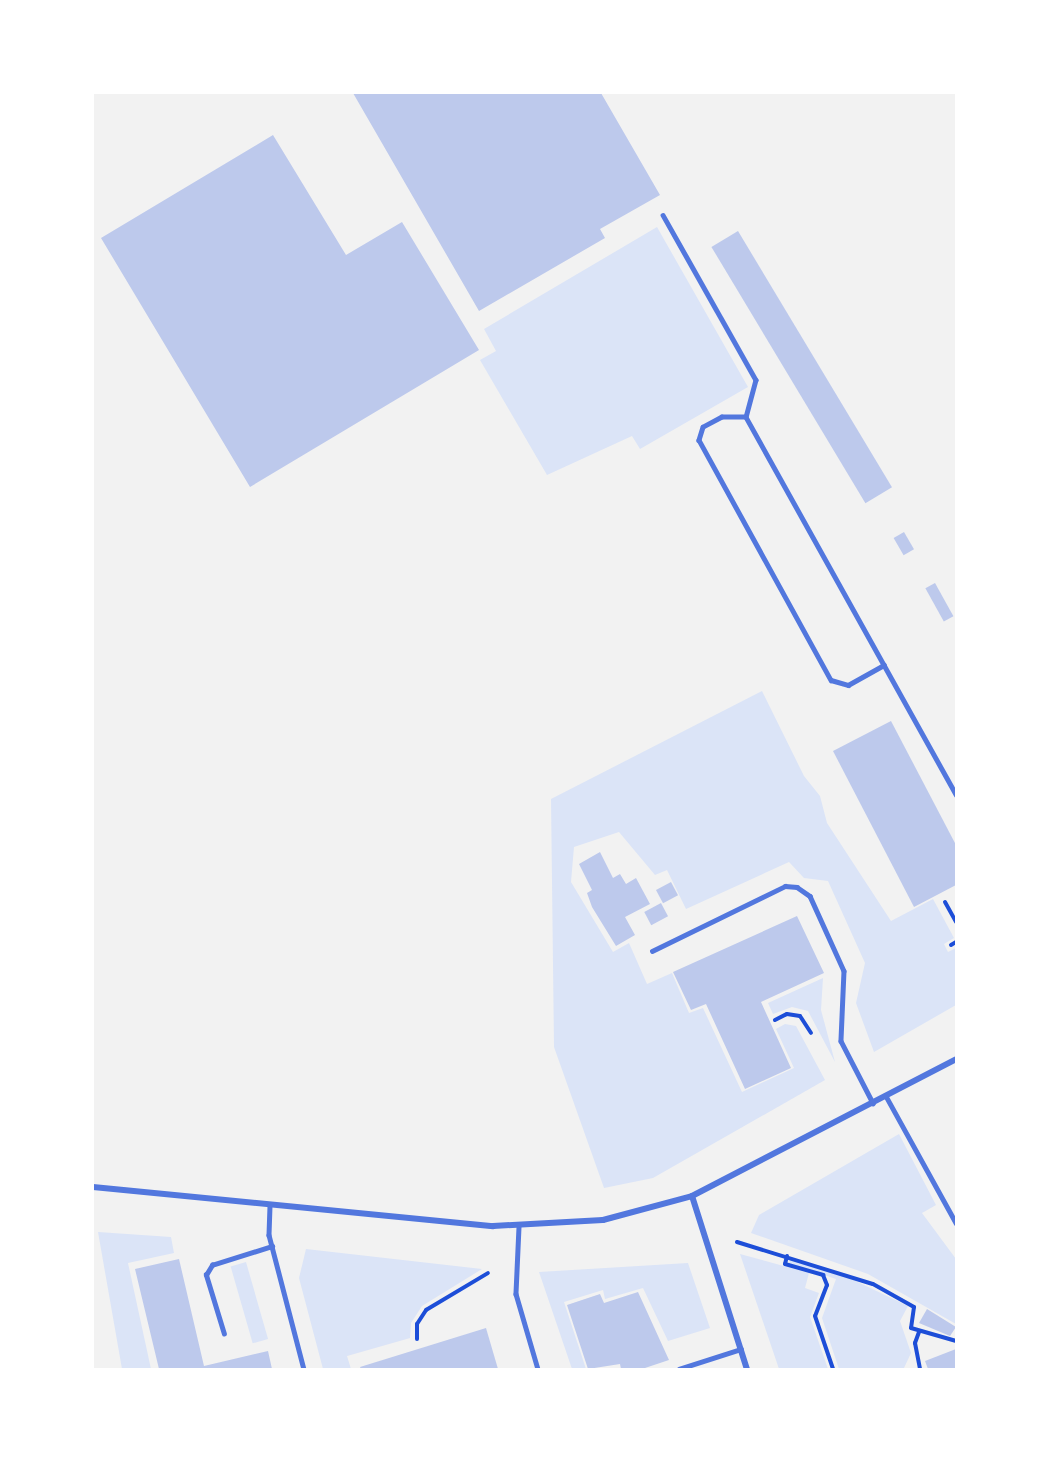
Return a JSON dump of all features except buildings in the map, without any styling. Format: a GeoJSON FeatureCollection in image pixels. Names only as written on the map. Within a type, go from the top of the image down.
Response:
{"type":"FeatureCollection","features":[{"type":"Feature","properties":{"kind":"street"},"geometry":{"type":"LineString","coordinates":[[93,1187],[270,1206],[519,1227],[603,1220],[692,1196],[956,1059]]}},
{"type":"Feature","properties":{"kind":"street"},"geometry":{"type":"LineString","coordinates":[[692,1196],[747,1369]]}},
{"type":"Feature","properties":{"kind":"lane"},"geometry":{"type":"LineString","coordinates":[[663,214],[756,380],[746,417],[956,795]]}},
{"type":"Feature","properties":{"kind":"lane"},"geometry":{"type":"LineString","coordinates":[[746,417],[722,417],[703,427],[699,440],[831,680],[848,686],[884,665]]}},
{"type":"Feature","properties":{"kind":"lane"},"geometry":{"type":"LineString","coordinates":[[652,951],[786,886],[803,892],[844,971],[841,1041],[873,1103]]}},
{"type":"Feature","properties":{"kind":"lane"},"geometry":{"type":"LineString","coordinates":[[886,1096],[956,1223]]}},
{"type":"Feature","properties":{"kind":"lane"},"geometry":{"type":"LineString","coordinates":[[270,1206],[272,1246],[304,1369]]}},
{"type":"Feature","properties":{"kind":"lane"},"geometry":{"type":"LineString","coordinates":[[519,1227],[516,1293],[538,1369]]}},
{"type":"Feature","properties":{"kind":"lane"},"geometry":{"type":"LineString","coordinates":[[224,1334],[206,1275],[212,1265],[272,1246]]}},
{"type":"Feature","properties":{"kind":"lane"},"geometry":{"type":"LineString","coordinates":[[679,1369],[741,1349]]}},
{"type":"Feature","properties":{"kind":"path"},"geometry":{"type":"LineString","coordinates":[[945,902],[956,922]]}},
{"type":"Feature","properties":{"kind":"path"},"geometry":{"type":"LineString","coordinates":[[951,945],[956,942]]}},
{"type":"Feature","properties":{"kind":"path"},"geometry":{"type":"LineString","coordinates":[[703,1232],[842,1272],[904,1300],[916,1311],[911,1328],[956,1341]]}},
{"type":"Feature","properties":{"kind":"path"},"geometry":{"type":"LineString","coordinates":[[787,1256],[785,1264],[824,1275],[827,1285],[815,1316],[833,1369]]}},
{"type":"Feature","properties":{"kind":"path"},"geometry":{"type":"LineString","coordinates":[[417,1339],[417,1324],[426,1310],[476,1278],[518,1271]]}},
{"type":"Feature","properties":{"kind":"path"},"geometry":{"type":"LineString","coordinates":[[919,1332],[915,1342],[920,1369]]}},
{"type":"Feature","properties":{"kind":"shaded area"},"geometry":{"type":"Polygon","coordinates":[[[657,227],[748,387],[640,449],[632,436],[547,475],[480,360],[496,351],[484,329],[657,227]]]}},
{"type":"Feature","properties":{"kind":"shaded area"},"geometry":{"type":"Polygon","coordinates":[[[762,691],[804,776],[820,796],[827,823],[891,921],[933,899],[954,938],[944,944],[948,952],[956,948],[956,1005],[874,1052],[856,1003],[865,963],[828,881],[804,878],[789,862],[686,909],[667,870],[655,875],[619,832],[574,847],[571,882],[613,952],[629,943],[647,984],[672,973],[689,1013],[703,1008],[742,1092],[794,1068],[776,1029],[785,1024],[796,1026],[825,1080],[653,1178],[604,1188],[554,1047],[551,799],[762,691]]]}},
{"type":"Feature","properties":{"kind":"shaded area"},"geometry":{"type":"Polygon","coordinates":[[[823,978],[821,1010],[835,1062],[808,1011],[792,1007],[773,1014],[768,1003],[823,978]]]}},
{"type":"Feature","properties":{"kind":"shaded area"},"geometry":{"type":"Polygon","coordinates":[[[899,1134],[936,1205],[922,1213],[956,1259],[956,1324],[868,1274],[751,1233],[759,1215],[899,1134]]]}},
{"type":"Feature","properties":{"kind":"shaded area"},"geometry":{"type":"Polygon","coordinates":[[[98,1232],[171,1237],[174,1253],[128,1263],[151,1369],[122,1369],[98,1232]]]}},
{"type":"Feature","properties":{"kind":"shaded area"},"geometry":{"type":"Polygon","coordinates":[[[306,1249],[482,1269],[422,1306],[411,1323],[410,1338],[347,1356],[351,1369],[323,1369],[299,1278],[306,1249]]]}},
{"type":"Feature","properties":{"kind":"shaded area"},"geometry":{"type":"Polygon","coordinates":[[[740,1254],[809,1273],[805,1288],[819,1293],[810,1317],[828,1369],[779,1369],[740,1254]]]}},
{"type":"Feature","properties":{"kind":"shaded area"},"geometry":{"type":"Polygon","coordinates":[[[791,1259],[841,1274],[908,1306],[900,1321],[911,1353],[904,1368],[839,1369],[822,1318],[836,1279],[789,1263],[791,1259]]]}},
{"type":"Feature","properties":{"kind":"shaded area"},"geometry":{"type":"Polygon","coordinates":[[[246,1262],[268,1339],[253,1343],[231,1266],[246,1262]]]}},
{"type":"Feature","properties":{"kind":"shaded area"},"geometry":{"type":"Polygon","coordinates":[[[688,1263],[710,1328],[668,1341],[643,1288],[605,1299],[603,1290],[564,1302],[586,1369],[572,1369],[539,1272],[688,1263]]]}}]}
